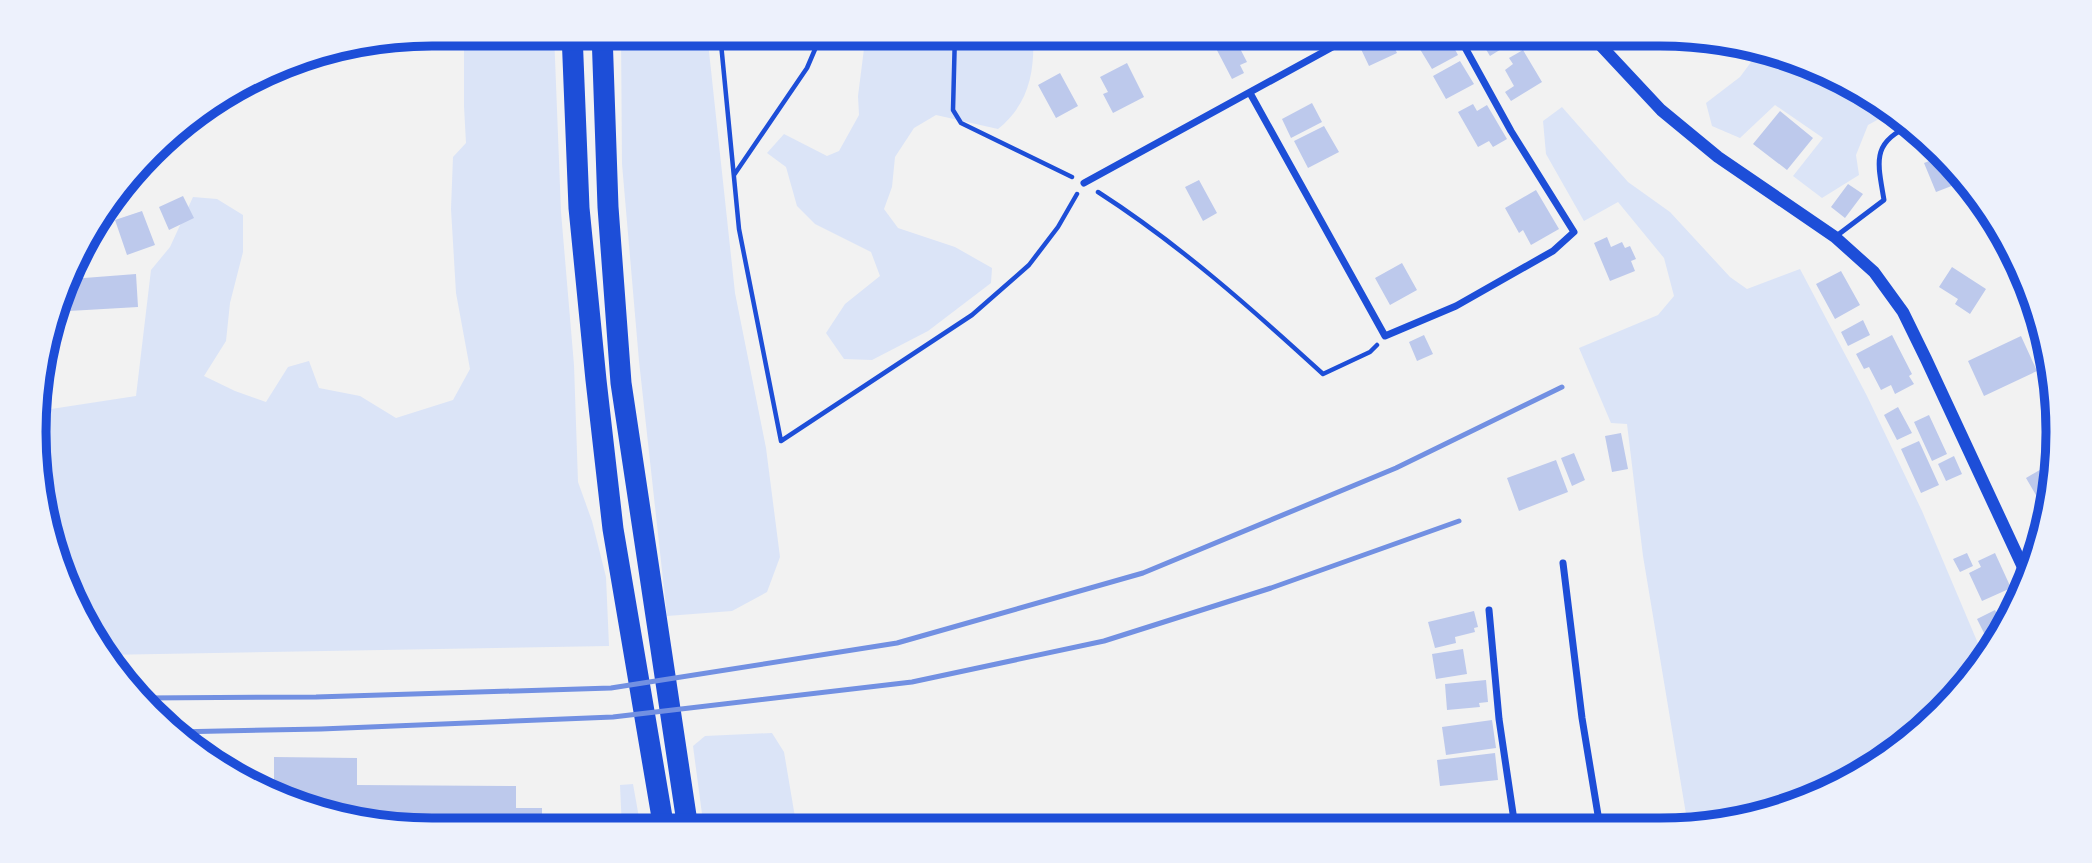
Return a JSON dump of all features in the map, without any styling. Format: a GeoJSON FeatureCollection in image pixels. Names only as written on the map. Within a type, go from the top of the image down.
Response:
{"type":"FeatureCollection","features":[{"type":"Feature","properties":{"kind":"highway"},"geometry":{"type":"LineString","coordinates":[[573,46],[579,208],[613,529],[662,818]]}},
{"type":"Feature","properties":{"kind":"highway"},"geometry":{"type":"LineString","coordinates":[[602,46],[608,207],[621,383],[686,818]]}},
{"type":"Feature","properties":{"kind":"street"},"geometry":{"type":"LineString","coordinates":[[1084,183],[1335,46]]}},
{"type":"Feature","properties":{"kind":"street"},"geometry":{"type":"LineString","coordinates":[[1250,93],[1384,336],[1456,306],[1553,251],[1574,232],[1511,131],[1465,46]]}},
{"type":"Feature","properties":{"kind":"street"},"geometry":{"type":"LineString","coordinates":[[1601,46],[1661,110],[1718,157],[1835,237],[1874,272],[1903,312],[2022,566]]}},
{"type":"Feature","properties":{"kind":"street"},"geometry":{"type":"LineString","coordinates":[[1563,563],[1582,718],[1599,818]]}},
{"type":"Feature","properties":{"kind":"street"},"geometry":{"type":"LineString","coordinates":[[1489,610],[1499,719],[1514,818]]}},
{"type":"Feature","properties":{"kind":"lane"},"geometry":{"type":"LineString","coordinates":[[1835,237],[1884,201],[1877,162],[1884,142],[1901,130]]}},
{"type":"Feature","properties":{"kind":"path"},"geometry":{"type":"LineString","coordinates":[[721,46],[739,229],[781,441],[972,316],[1029,265],[1058,227],[1084,183]]}},
{"type":"Feature","properties":{"kind":"path"},"geometry":{"type":"LineString","coordinates":[[733,176],[807,68],[816,46]]}},
{"type":"Feature","properties":{"kind":"path"},"geometry":{"type":"LineString","coordinates":[[955,46],[953,110],[961,123],[1084,183],[1130,213],[1256,313],[1323,374],[1370,352],[1384,336]]}},
{"type":"Feature","properties":{"kind":"shaded area"},"geometry":{"type":"Polygon","coordinates":[[[464,46],[555,46],[561,212],[574,365],[578,482],[592,521],[606,577],[609,646],[117,655],[85,602],[66,556],[49,482],[46,410],[136,396],[151,270],[170,247],[193,197],[217,199],[243,215],[243,252],[230,303],[226,341],[204,376],[266,402],[288,367],[309,361],[319,388],[360,396],[396,418],[453,400],[470,369],[456,293],[451,209],[453,157],[466,143],[464,46]]]}},
{"type":"Feature","properties":{"kind":"shaded area"},"geometry":{"type":"Polygon","coordinates":[[[621,46],[708,46],[735,293],[766,448],[780,557],[767,592],[732,611],[667,616],[639,361],[622,164],[621,46]]]}},
{"type":"Feature","properties":{"kind":"shaded area"},"geometry":{"type":"Polygon","coordinates":[[[864,46],[1033,46],[1031,74],[1023,98],[1017,109],[998,129],[936,115],[914,128],[895,157],[892,187],[884,209],[898,228],[955,247],[992,268],[991,283],[928,331],[872,360],[844,359],[826,333],[845,304],[880,276],[871,252],[815,224],[797,206],[786,167],[767,153],[784,134],[827,156],[839,151],[859,115],[858,96],[864,46]]]}},
{"type":"Feature","properties":{"kind":"shaded area"},"geometry":{"type":"Polygon","coordinates":[[[1754,58],[1760,59],[1831,85],[1883,117],[1868,125],[1856,155],[1859,175],[1822,198],[1793,176],[1823,138],[1775,105],[1740,138],[1712,126],[1706,103],[1740,77],[1754,58]]]}},
{"type":"Feature","properties":{"kind":"shaded area"},"geometry":{"type":"Polygon","coordinates":[[[1562,107],[1628,182],[1670,212],[1730,277],[1747,289],[1800,269],[1867,396],[1922,511],[1980,648],[1951,686],[1895,738],[1854,766],[1785,797],[1736,810],[1686,817],[1643,556],[1627,424],[1611,423],[1579,348],[1658,315],[1674,296],[1664,258],[1618,202],[1584,221],[1546,154],[1543,121],[1562,107]]]}},
{"type":"Feature","properties":{"kind":"shaded area"},"geometry":{"type":"Polygon","coordinates":[[[772,733],[784,752],[795,818],[703,818],[693,746],[705,736],[772,733]]]}},
{"type":"Feature","properties":{"kind":"shaded area"},"geometry":{"type":"Polygon","coordinates":[[[633,784],[639,818],[622,818],[620,785],[633,784]]]}},
{"type":"Feature","properties":{"kind":"building"},"geometry":{"type":"Polygon","coordinates":[[[1215,46],[1239,46],[1247,62],[1240,65],[1244,73],[1232,79],[1215,46]]]}},
{"type":"Feature","properties":{"kind":"building"},"geometry":{"type":"Polygon","coordinates":[[[1394,46],[1397,53],[1369,66],[1360,47],[1394,46]]]}},
{"type":"Feature","properties":{"kind":"building"},"geometry":{"type":"Polygon","coordinates":[[[1418,46],[1453,46],[1458,55],[1432,69],[1418,46]]]}},
{"type":"Feature","properties":{"kind":"building"},"geometry":{"type":"Polygon","coordinates":[[[1484,46],[1506,46],[1490,56],[1484,46]]]}},
{"type":"Feature","properties":{"kind":"building"},"geometry":{"type":"Polygon","coordinates":[[[1523,50],[1542,82],[1511,101],[1505,92],[1514,86],[1505,70],[1513,64],[1509,58],[1523,50]]]}},
{"type":"Feature","properties":{"kind":"building"},"geometry":{"type":"Polygon","coordinates":[[[1460,61],[1474,84],[1446,99],[1433,76],[1460,61]]]}},
{"type":"Feature","properties":{"kind":"building"},"geometry":{"type":"Polygon","coordinates":[[[1127,63],[1144,97],[1113,113],[1103,94],[1108,92],[1100,77],[1127,63]]]}},
{"type":"Feature","properties":{"kind":"building"},"geometry":{"type":"Polygon","coordinates":[[[1060,73],[1078,106],[1056,118],[1038,85],[1060,73]]]}},
{"type":"Feature","properties":{"kind":"building"},"geometry":{"type":"Polygon","coordinates":[[[1312,103],[1322,122],[1291,138],[1282,119],[1312,103]]]}},
{"type":"Feature","properties":{"kind":"building"},"geometry":{"type":"Polygon","coordinates":[[[1473,104],[1477,111],[1487,105],[1507,139],[1493,147],[1489,141],[1478,147],[1458,112],[1473,104]]]}},
{"type":"Feature","properties":{"kind":"building"},"geometry":{"type":"Polygon","coordinates":[[[1780,111],[1813,138],[1787,170],[1753,144],[1780,111]]]}},
{"type":"Feature","properties":{"kind":"building"},"geometry":{"type":"Polygon","coordinates":[[[1324,126],[1339,152],[1308,168],[1294,141],[1324,126]]]}},
{"type":"Feature","properties":{"kind":"building"},"geometry":{"type":"Polygon","coordinates":[[[1933,159],[1957,184],[1936,192],[1924,163],[1933,159]]]}},
{"type":"Feature","properties":{"kind":"building"},"geometry":{"type":"Polygon","coordinates":[[[1199,180],[1217,213],[1203,221],[1185,187],[1199,180]]]}},
{"type":"Feature","properties":{"kind":"building"},"geometry":{"type":"Polygon","coordinates":[[[1848,184],[1863,194],[1845,218],[1831,207],[1848,184]]]}},
{"type":"Feature","properties":{"kind":"building"},"geometry":{"type":"Polygon","coordinates":[[[1536,190],[1559,229],[1531,245],[1523,230],[1519,233],[1505,208],[1536,190]]]}},
{"type":"Feature","properties":{"kind":"building"},"geometry":{"type":"Polygon","coordinates":[[[183,196],[194,218],[169,230],[159,207],[183,196]]]}},
{"type":"Feature","properties":{"kind":"building"},"geometry":{"type":"Polygon","coordinates":[[[142,211],[155,245],[127,255],[115,220],[142,211]]]}},
{"type":"Feature","properties":{"kind":"building"},"geometry":{"type":"Polygon","coordinates":[[[1607,237],[1611,247],[1622,242],[1625,248],[1630,246],[1636,259],[1631,261],[1635,271],[1610,281],[1594,243],[1607,237]]]}},
{"type":"Feature","properties":{"kind":"building"},"geometry":{"type":"Polygon","coordinates":[[[1402,263],[1417,290],[1390,305],[1375,278],[1402,263]]]}},
{"type":"Feature","properties":{"kind":"building"},"geometry":{"type":"Polygon","coordinates":[[[1952,267],[1986,289],[1970,314],[1955,304],[1958,299],[1939,287],[1952,267]]]}},
{"type":"Feature","properties":{"kind":"building"},"geometry":{"type":"Polygon","coordinates":[[[1841,271],[1860,305],[1835,319],[1816,284],[1841,271]]]}},
{"type":"Feature","properties":{"kind":"building"},"geometry":{"type":"Polygon","coordinates":[[[136,274],[138,307],[69,311],[69,300],[77,279],[136,274]]]}},
{"type":"Feature","properties":{"kind":"building"},"geometry":{"type":"Polygon","coordinates":[[[1863,320],[1870,335],[1848,346],[1841,332],[1863,320]]]}},
{"type":"Feature","properties":{"kind":"building"},"geometry":{"type":"Polygon","coordinates":[[[1424,335],[1433,354],[1417,361],[1409,342],[1424,335]]]}},
{"type":"Feature","properties":{"kind":"building"},"geometry":{"type":"Polygon","coordinates":[[[1892,335],[1912,374],[1909,376],[1914,384],[1895,394],[1891,385],[1881,390],[1869,367],[1864,369],[1856,354],[1892,335]]]}},
{"type":"Feature","properties":{"kind":"building"},"geometry":{"type":"Polygon","coordinates":[[[2021,336],[2037,371],[1984,396],[1968,361],[2021,336]]]}},
{"type":"Feature","properties":{"kind":"building"},"geometry":{"type":"Polygon","coordinates":[[[1898,407],[1912,433],[1897,440],[1884,415],[1898,407]]]}},
{"type":"Feature","properties":{"kind":"building"},"geometry":{"type":"Polygon","coordinates":[[[1929,415],[1947,454],[1932,461],[1914,422],[1929,415]]]}},
{"type":"Feature","properties":{"kind":"building"},"geometry":{"type":"Polygon","coordinates":[[[1621,433],[1628,469],[1612,472],[1605,436],[1621,433]]]}},
{"type":"Feature","properties":{"kind":"building"},"geometry":{"type":"Polygon","coordinates":[[[1919,441],[1939,485],[1921,493],[1901,449],[1919,441]]]}},
{"type":"Feature","properties":{"kind":"building"},"geometry":{"type":"Polygon","coordinates":[[[1574,453],[1585,480],[1572,486],[1561,458],[1574,453]]]}},
{"type":"Feature","properties":{"kind":"building"},"geometry":{"type":"Polygon","coordinates":[[[1954,456],[1962,474],[1946,481],[1938,464],[1954,456]]]}},
{"type":"Feature","properties":{"kind":"building"},"geometry":{"type":"Polygon","coordinates":[[[1556,460],[1568,492],[1519,511],[1507,478],[1556,460]]]}},
{"type":"Feature","properties":{"kind":"building"},"geometry":{"type":"Polygon","coordinates":[[[2045,467],[2040,502],[2026,478],[2045,467]]]}},
{"type":"Feature","properties":{"kind":"building"},"geometry":{"type":"Polygon","coordinates":[[[1967,553],[1973,566],[1960,572],[1953,559],[1967,553]]]}},
{"type":"Feature","properties":{"kind":"building"},"geometry":{"type":"Polygon","coordinates":[[[1995,553],[2011,588],[1982,601],[1969,573],[1981,567],[1978,561],[1995,553]]]}},
{"type":"Feature","properties":{"kind":"building"},"geometry":{"type":"Polygon","coordinates":[[[1995,610],[1999,617],[1989,633],[1985,635],[1977,619],[1995,610]]]}},
{"type":"Feature","properties":{"kind":"building"},"geometry":{"type":"Polygon","coordinates":[[[1474,611],[1478,627],[1474,628],[1475,632],[1455,637],[1456,643],[1435,648],[1428,622],[1474,611]]]}},
{"type":"Feature","properties":{"kind":"building"},"geometry":{"type":"Polygon","coordinates":[[[1463,649],[1467,674],[1436,679],[1432,654],[1463,649]]]}},
{"type":"Feature","properties":{"kind":"building"},"geometry":{"type":"Polygon","coordinates":[[[1486,680],[1488,702],[1479,703],[1480,707],[1447,710],[1445,684],[1486,680]]]}},
{"type":"Feature","properties":{"kind":"building"},"geometry":{"type":"Polygon","coordinates":[[[1492,720],[1496,748],[1446,755],[1442,727],[1492,720]]]}},
{"type":"Feature","properties":{"kind":"building"},"geometry":{"type":"Polygon","coordinates":[[[1495,753],[1498,780],[1440,786],[1437,760],[1495,753]]]}},
{"type":"Feature","properties":{"kind":"building"},"geometry":{"type":"Polygon","coordinates":[[[274,757],[357,758],[357,785],[516,786],[516,808],[542,808],[542,818],[432,818],[381,814],[307,797],[274,784],[274,757]]]}},
{"type":"Feature","properties":{"kind":"railway"},"geometry":{"type":"LineString","coordinates":[[153,698],[316,697],[611,688],[897,643],[1143,573],[1396,468],[1562,387]]}},
{"type":"Feature","properties":{"kind":"railway"},"geometry":{"type":"LineString","coordinates":[[189,732],[613,717],[912,682],[1104,641],[1271,588],[1459,521]]}}]}
